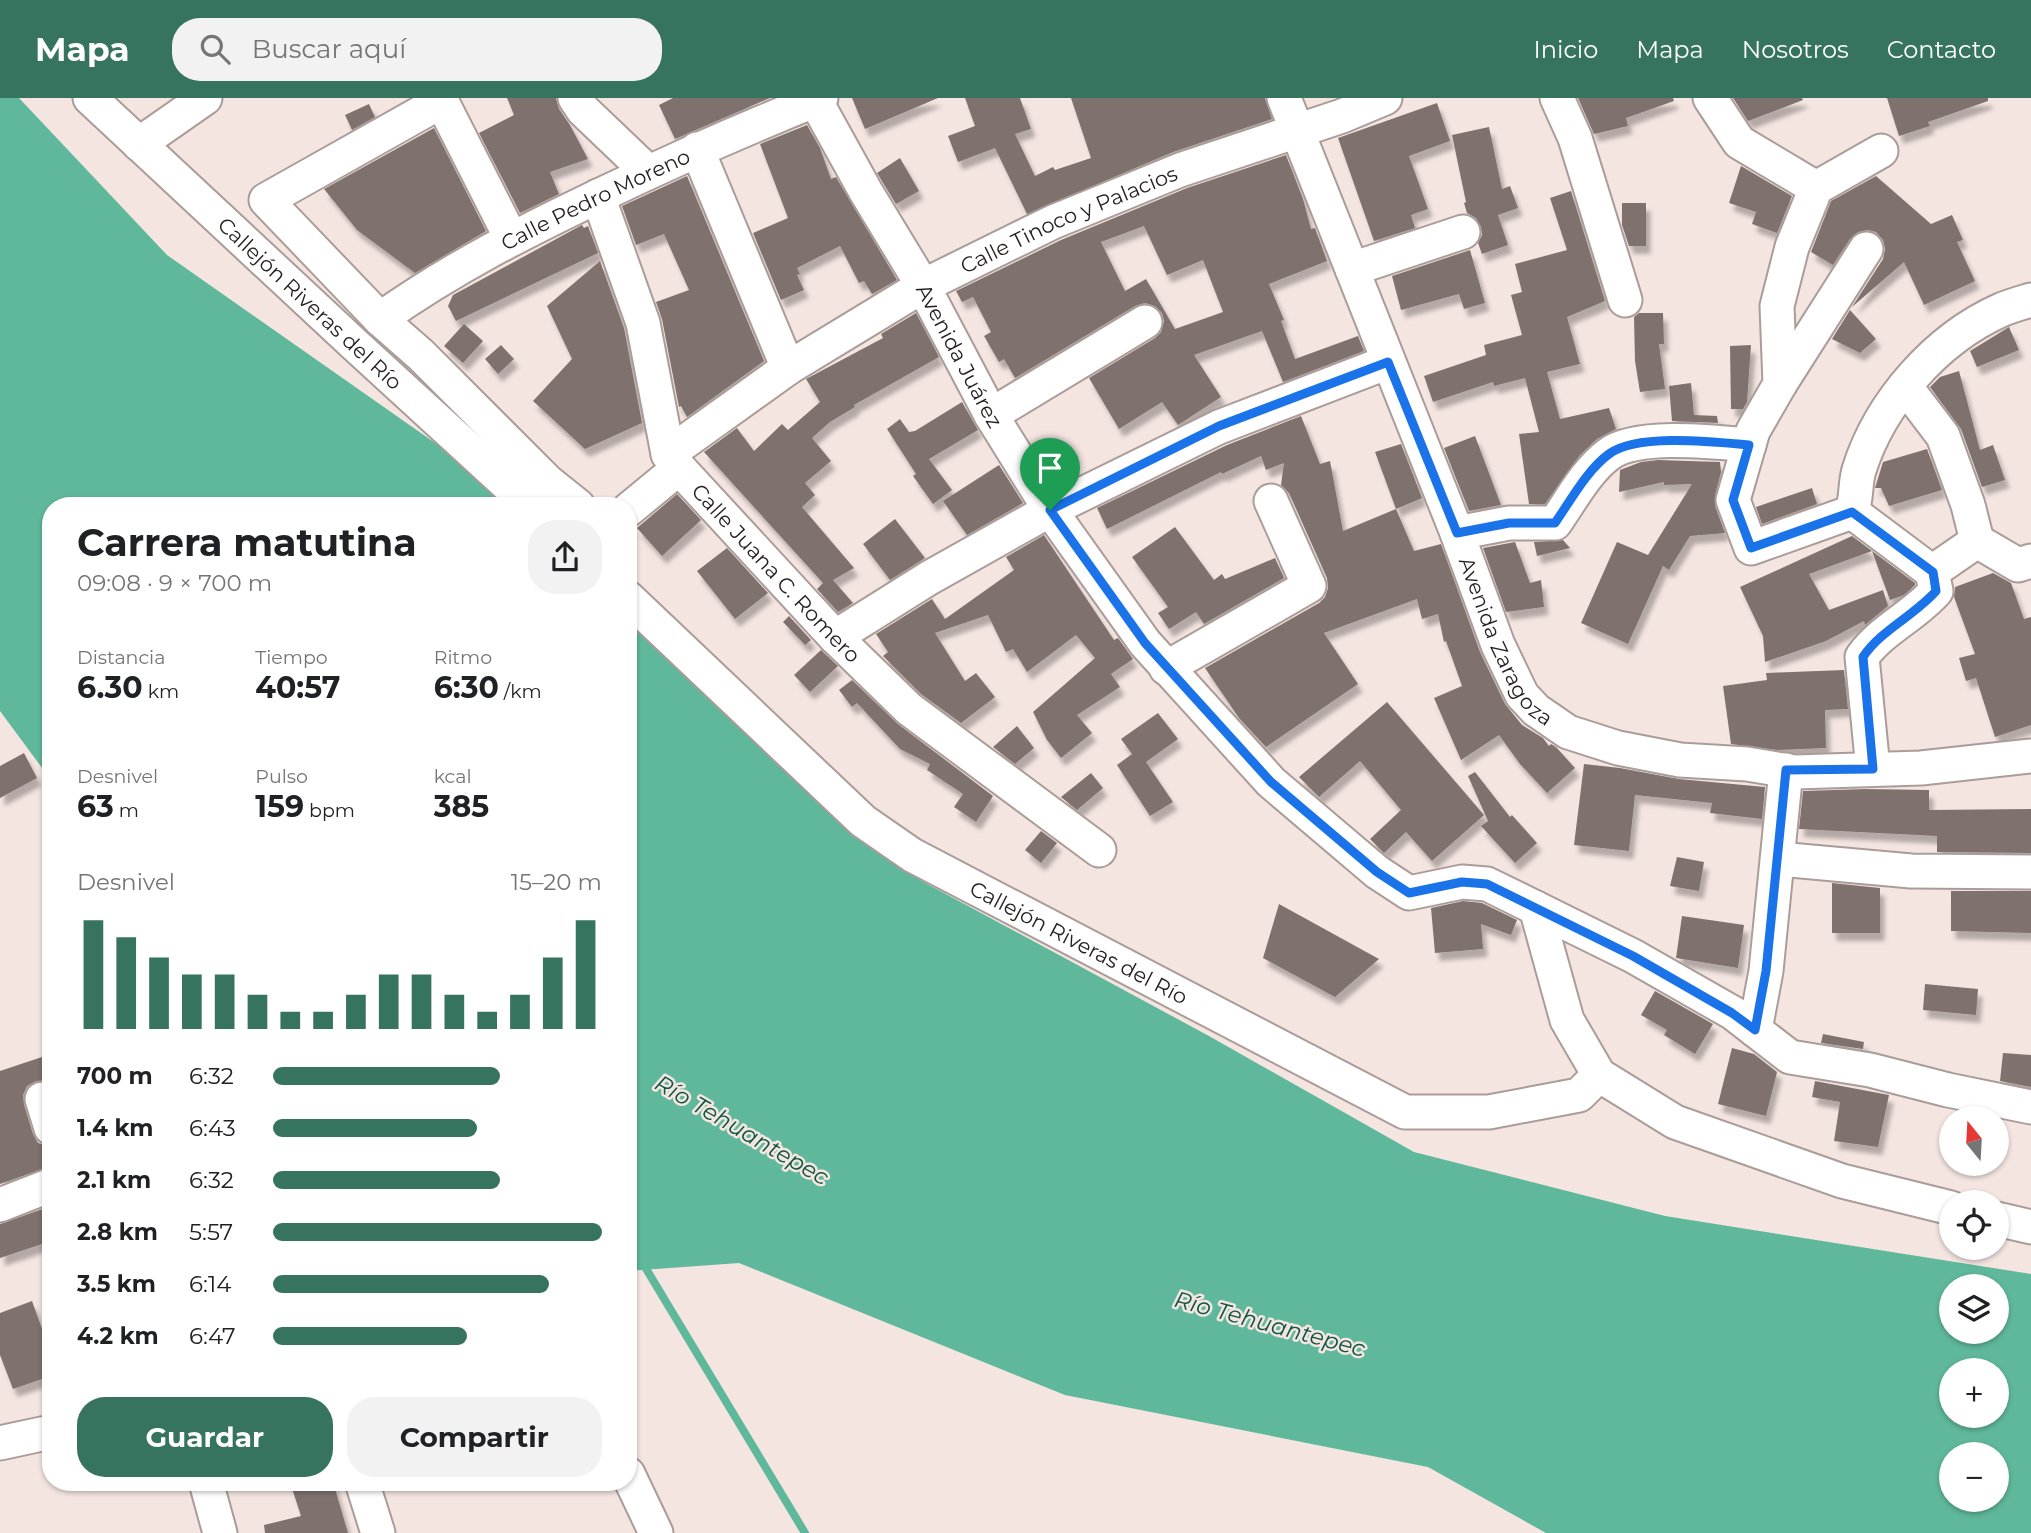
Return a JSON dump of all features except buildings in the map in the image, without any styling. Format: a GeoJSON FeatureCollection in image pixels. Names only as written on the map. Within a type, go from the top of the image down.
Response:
{"type":"FeatureCollection","features":[{"type":"Feature","properties":{"kind":"street","name":"Callejón Riveras del Río"},"geometry":{"type":"LineString","coordinates":[[90,98],[521,497]]}},
{"type":"Feature","properties":{"kind":"street"},"geometry":{"type":"LineString","coordinates":[[139,144],[205,98]]}},
{"type":"Feature","properties":{"kind":"street"},"geometry":{"type":"LineString","coordinates":[[575,98],[583,110],[648,172]]}},
{"type":"Feature","properties":{"kind":"street","name":"Avenida Zaragoza"},"geometry":{"type":"LineString","coordinates":[[1284,98],[1457,533],[1498,645],[1522,695],[1536,710],[1554,724],[1587,739],[1618,748],[1680,760],[1747,764],[1786,770],[1921,768],[2031,756]]}},
{"type":"Feature","properties":{"kind":"street","name":"Calle Tinoco y Palacios"},"geometry":{"type":"LineString","coordinates":[[637,500],[673,461],[788,368],[923,286],[1052,222],[1180,170],[1298,131],[1385,98]]}},
{"type":"Feature","properties":{"kind":"street"},"geometry":{"type":"LineString","coordinates":[[1558,98],[1575,138],[1625,300]]}},
{"type":"Feature","properties":{"kind":"street"},"geometry":{"type":"LineString","coordinates":[[1710,98],[1739,142],[1816,188]]}},
{"type":"Feature","properties":{"kind":"street","name":"Calle Pedro Moreno"},"geometry":{"type":"LineString","coordinates":[[380,319],[426,286],[511,238],[697,149],[817,99]]}},
{"type":"Feature","properties":{"kind":"street","name":"Avenida Juárez"},"geometry":{"type":"LineString","coordinates":[[817,99],[866,192],[923,286],[991,415],[1050,510],[1145,643],[1271,782],[1377,872],[1409,893],[1462,882],[1487,884],[1633,956],[1732,1013],[1755,1030]]}},
{"type":"Feature","properties":{"kind":"street"},"geometry":{"type":"LineString","coordinates":[[511,238],[441,100],[266,201],[380,319],[421,355],[548,482],[567,497]]}},
{"type":"Feature","properties":{"kind":"street"},"geometry":{"type":"LineString","coordinates":[[697,149],[788,368]]}},
{"type":"Feature","properties":{"kind":"street"},"geometry":{"type":"LineString","coordinates":[[1780,383],[1777,306],[1793,247],[1816,188],[1881,151]]}},
{"type":"Feature","properties":{"kind":"street"},"geometry":{"type":"LineString","coordinates":[[598,196],[643,323],[673,461]]}},
{"type":"Feature","properties":{"kind":"street"},"geometry":{"type":"LineString","coordinates":[[1352,269],[1463,232]]}},
{"type":"Feature","properties":{"kind":"street"},"geometry":{"type":"LineString","coordinates":[[1852,512],[1751,548],[1733,500],[1753,431],[1780,383],[1866,249]]}},
{"type":"Feature","properties":{"kind":"street"},"geometry":{"type":"LineString","coordinates":[[1852,512],[1857,497],[1858,473],[1864,456],[1882,419],[1905,386],[1937,352],[1969,328],[2000,310],[2031,300]]}},
{"type":"Feature","properties":{"kind":"street"},"geometry":{"type":"LineString","coordinates":[[991,415],[1145,322]]}},
{"type":"Feature","properties":{"kind":"street"},"geometry":{"type":"LineString","coordinates":[[835,637],[929,578],[1050,510],[1219,426],[1388,362]]}},
{"type":"Feature","properties":{"kind":"street"},"geometry":{"type":"LineString","coordinates":[[1905,386],[1943,436],[1968,505],[1977,541],[2018,565],[2031,561]]}},
{"type":"Feature","properties":{"kind":"street"},"geometry":{"type":"LineString","coordinates":[[1457,533],[1509,523],[1555,523],[1591,472],[1610,453],[1629,446],[1680,440],[1749,445]]}},
{"type":"Feature","properties":{"kind":"street","name":"Calle Juana C. Romero"},"geometry":{"type":"LineString","coordinates":[[673,461],[835,637],[909,709],[1099,850]]}},
{"type":"Feature","properties":{"kind":"street"},"geometry":{"type":"LineString","coordinates":[[1166,668],[1309,586],[1271,501]]}},
{"type":"Feature","properties":{"kind":"street"},"geometry":{"type":"LineString","coordinates":[[1852,512],[1933,572],[1936,591],[1924,604],[1872,643],[1863,657],[1873,769]]}},
{"type":"Feature","properties":{"kind":"street"},"geometry":{"type":"LineString","coordinates":[[1933,572],[1977,541]]}},
{"type":"Feature","properties":{"kind":"street","name":"Callejón Riveras del Río"},"geometry":{"type":"LineString","coordinates":[[637,607],[863,821],[912,855],[1405,1112],[1489,1112],[1579,1095],[1599,1075]]}},
{"type":"Feature","properties":{"kind":"street"},"geometry":{"type":"LineString","coordinates":[[1786,770],[1766,971],[1755,1030],[1790,1057],[1870,1070],[2031,1107]]}},
{"type":"Feature","properties":{"kind":"street"},"geometry":{"type":"LineString","coordinates":[[1779,859],[1911,871],[2031,872]]}},
{"type":"Feature","properties":{"kind":"street"},"geometry":{"type":"LineString","coordinates":[[1535,908],[1567,1020],[1599,1075],[1675,1122],[1842,1181],[1939,1205]]}},
{"type":"Feature","properties":{"kind":"street"},"geometry":{"type":"LineString","coordinates":[[0,1205],[42,1189]]}},
{"type":"Feature","properties":{"kind":"street"},"geometry":{"type":"LineString","coordinates":[[2009,1222],[2031,1227]]}},
{"type":"Feature","properties":{"kind":"street"},"geometry":{"type":"LineString","coordinates":[[0,1443],[42,1434]]}},
{"type":"Feature","properties":{"kind":"street"},"geometry":{"type":"LineString","coordinates":[[208,1491],[220,1533]]}},
{"type":"Feature","properties":{"kind":"street"},"geometry":{"type":"LineString","coordinates":[[365,1491],[378,1533]]}},
{"type":"Feature","properties":{"kind":"street"},"geometry":{"type":"LineString","coordinates":[[636,1491],[656,1533]]}},
{"type":"Feature","properties":{"kind":"water"},"geometry":{"type":"Polygon","coordinates":[[[0,98],[19,98],[167,255],[512,497],[42,497],[42,768],[0,711],[0,98]]]}},
{"type":"Feature","properties":{"kind":"water"},"geometry":{"type":"Polygon","coordinates":[[[637,598],[825,789],[920,880],[1209,1036],[1414,1152],[1665,1216],[2031,1274],[2031,1533],[1546,1533],[1428,1467],[1065,1395],[739,1263],[637,1270],[637,598]]]}},
{"type":"Feature","properties":{"kind":"waterway","name":"Río Tehuantepec"},"geometry":{"type":"LineString","coordinates":[[642,1262],[805,1533]]}},
{"type":"Feature","properties":{"kind":"route"},"geometry":{"type":"LineString","coordinates":[[1388,362],[1457,533],[1509,523],[1555,523],[1591,472],[1610,453],[1629,446],[1680,440],[1749,445],[1733,500],[1751,548],[1852,512],[1933,572],[1936,591],[1924,604],[1872,643],[1863,657],[1873,769],[1795,772],[1786,770],[1780,852],[1766,971],[1755,1030],[1732,1013],[1633,956],[1487,884],[1462,882],[1409,893],[1377,872],[1271,782],[1166,668],[1145,643],[1050,510],[1219,426],[1388,362]]}}]}
